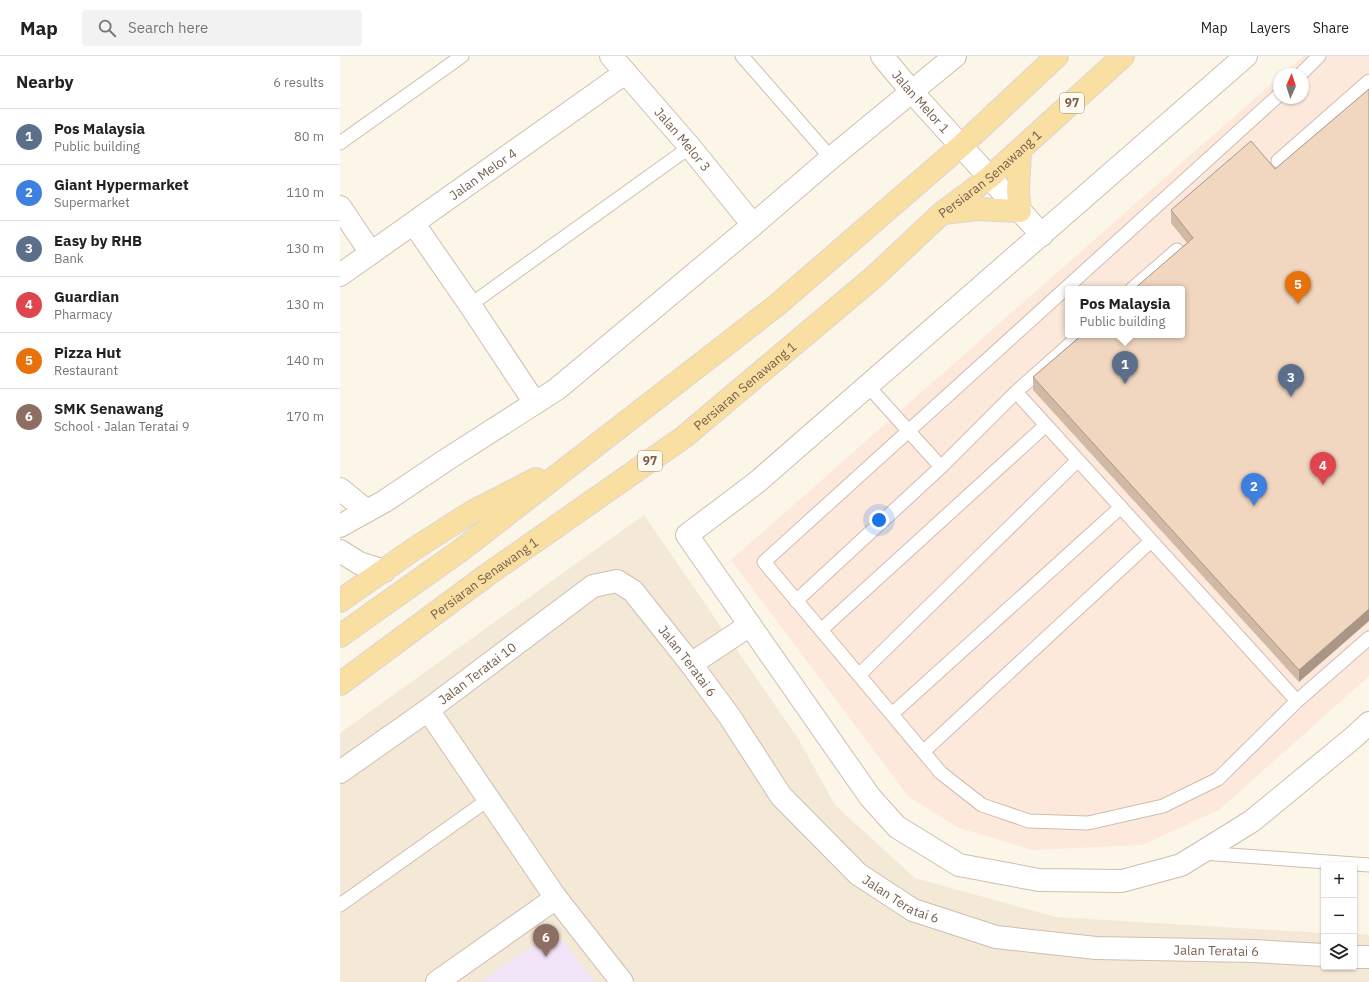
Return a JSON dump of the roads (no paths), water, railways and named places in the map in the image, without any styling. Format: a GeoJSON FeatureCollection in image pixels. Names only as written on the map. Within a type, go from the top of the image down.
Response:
{"type":"FeatureCollection","features":[{"type":"Feature","properties":{"kind":"main road"},"geometry":{"type":"LineString","coordinates":[[340,636],[461,550],[777,305],[961,146],[1057,56]]}},
{"type":"Feature","properties":{"kind":"main road","name":"Persiaran Senawang 1"},"geometry":{"type":"LineString","coordinates":[[340,684],[488,575],[684,437],[875,276],[942,213],[990,177],[1123,56]]}},
{"type":"Feature","properties":{"kind":"main road"},"geometry":{"type":"LineString","coordinates":[[942,213],[977,209],[1020,211],[1018,192],[1020,150]]}},
{"type":"Feature","properties":{"kind":"main road"},"geometry":{"type":"LineString","coordinates":[[340,600],[414,549],[472,512],[582,456]]}},
{"type":"Feature","properties":{"kind":"street","name":"Jalan Melor 3"},"geometry":{"type":"LineString","coordinates":[[611,56],[690,146],[753,226]]}},
{"type":"Feature","properties":{"kind":"street","name":"Jalan Melor 1"},"geometry":{"type":"LineString","coordinates":[[882,56],[912,92],[1042,235]]}},
{"type":"Feature","properties":{"kind":"street"},"geometry":{"type":"LineString","coordinates":[[340,526],[385,502],[446,460],[557,389],[753,226],[831,158],[955,56]]}},
{"type":"Feature","properties":{"kind":"street"},"geometry":{"type":"LineString","coordinates":[[1246,56],[756,483],[687,535],[870,797],[897,827],[959,865],[1039,880],[1122,881],[1182,865],[1252,821],[1364,733]]}},
{"type":"Feature","properties":{"kind":"street","name":"Jalan Melor 4"},"geometry":{"type":"LineString","coordinates":[[340,275],[625,73]]}},
{"type":"Feature","properties":{"kind":"street"},"geometry":{"type":"LineString","coordinates":[[340,207],[371,253]]}},
{"type":"Feature","properties":{"kind":"street"},"geometry":{"type":"LineString","coordinates":[[414,224],[470,305],[534,403]]}},
{"type":"Feature","properties":{"kind":"street"},"geometry":{"type":"LineString","coordinates":[[340,489],[367,511]]}},
{"type":"Feature","properties":{"kind":"street"},"geometry":{"type":"LineString","coordinates":[[340,551],[359,563],[384,571]]}},
{"type":"Feature","properties":{"kind":"street","name":"Jalan Teratai 6"},"geometry":{"type":"LineString","coordinates":[[617,581],[633,590],[691,664],[730,717],[781,796],[858,874],[913,910],[996,937],[1088,948],[1254,951],[1321,955]]}},
{"type":"Feature","properties":{"kind":"street","name":"Jalan Teratai 10"},"geometry":{"type":"LineString","coordinates":[[340,772],[428,710],[593,586],[617,581]]}},
{"type":"Feature","properties":{"kind":"street"},"geometry":{"type":"LineString","coordinates":[[691,664],[750,625]]}},
{"type":"Feature","properties":{"kind":"street"},"geometry":{"type":"LineString","coordinates":[[428,710],[556,898],[622,982]]}},
{"type":"Feature","properties":{"kind":"street"},"geometry":{"type":"LineString","coordinates":[[437,982],[556,898]]}},
{"type":"Feature","properties":{"kind":"street"},"geometry":{"type":"LineString","coordinates":[[1357,956],[1369,957]]}},
{"type":"Feature","properties":{"kind":"lane"},"geometry":{"type":"LineString","coordinates":[[340,143],[462,56]]}},
{"type":"Feature","properties":{"kind":"lane"},"geometry":{"type":"LineString","coordinates":[[742,56],[831,158]]}},
{"type":"Feature","properties":{"kind":"lane"},"geometry":{"type":"LineString","coordinates":[[1307,68],[1319,56]]}},
{"type":"Feature","properties":{"kind":"lane"},"geometry":{"type":"LineString","coordinates":[[1278,161],[1369,81]]}},
{"type":"Feature","properties":{"kind":"lane"},"geometry":{"type":"LineString","coordinates":[[1068,286],[1273,101]]}},
{"type":"Feature","properties":{"kind":"lane"},"geometry":{"type":"LineString","coordinates":[[470,305],[690,146]]}},
{"type":"Feature","properties":{"kind":"lane"},"geometry":{"type":"LineString","coordinates":[[1135,286],[1177,250]]}},
{"type":"Feature","properties":{"kind":"lane"},"geometry":{"type":"LineString","coordinates":[[1065,289],[764,562],[941,773],[982,805],[1029,821],[1088,823],[1163,806],[1218,779],[1297,701],[1369,638]]}},
{"type":"Feature","properties":{"kind":"lane"},"geometry":{"type":"LineString","coordinates":[[796,601],[941,467],[1016,392],[1077,338]]}},
{"type":"Feature","properties":{"kind":"lane"},"geometry":{"type":"LineString","coordinates":[[868,386],[941,467]]}},
{"type":"Feature","properties":{"kind":"lane"},"geometry":{"type":"LineString","coordinates":[[1016,392],[1297,701]]}},
{"type":"Feature","properties":{"kind":"lane"},"geometry":{"type":"LineString","coordinates":[[822,630],[1046,425]]}},
{"type":"Feature","properties":{"kind":"lane"},"geometry":{"type":"LineString","coordinates":[[859,675],[1078,460]]}},
{"type":"Feature","properties":{"kind":"lane"},"geometry":{"type":"LineString","coordinates":[[892,714],[1121,507]]}},
{"type":"Feature","properties":{"kind":"lane"},"geometry":{"type":"LineString","coordinates":[[923,752],[1151,540]]}},
{"type":"Feature","properties":{"kind":"lane"},"geometry":{"type":"LineString","coordinates":[[340,905],[489,799]]}},
{"type":"Feature","properties":{"kind":"lane"},"geometry":{"type":"LineString","coordinates":[[1201,853],[1369,865]]}},
{"type":"Feature","properties":{"kind":"place","name":"Pizza Hut"},"geometry":{"type":"Point","coordinates":[1298,304]}},
{"type":"Feature","properties":{"kind":"place","name":"Pos Malaysia"},"geometry":{"type":"Point","coordinates":[1125,384]}},
{"type":"Feature","properties":{"kind":"place","name":"Easy by RHB"},"geometry":{"type":"Point","coordinates":[1291,397]}},
{"type":"Feature","properties":{"kind":"place","name":"Guardian"},"geometry":{"type":"Point","coordinates":[1323,485]}},
{"type":"Feature","properties":{"kind":"place","name":"Giant Hypermarket"},"geometry":{"type":"Point","coordinates":[1254,506]}},
{"type":"Feature","properties":{"kind":"place","name":"SMK Senawang"},"geometry":{"type":"Point","coordinates":[546,957]}}]}
